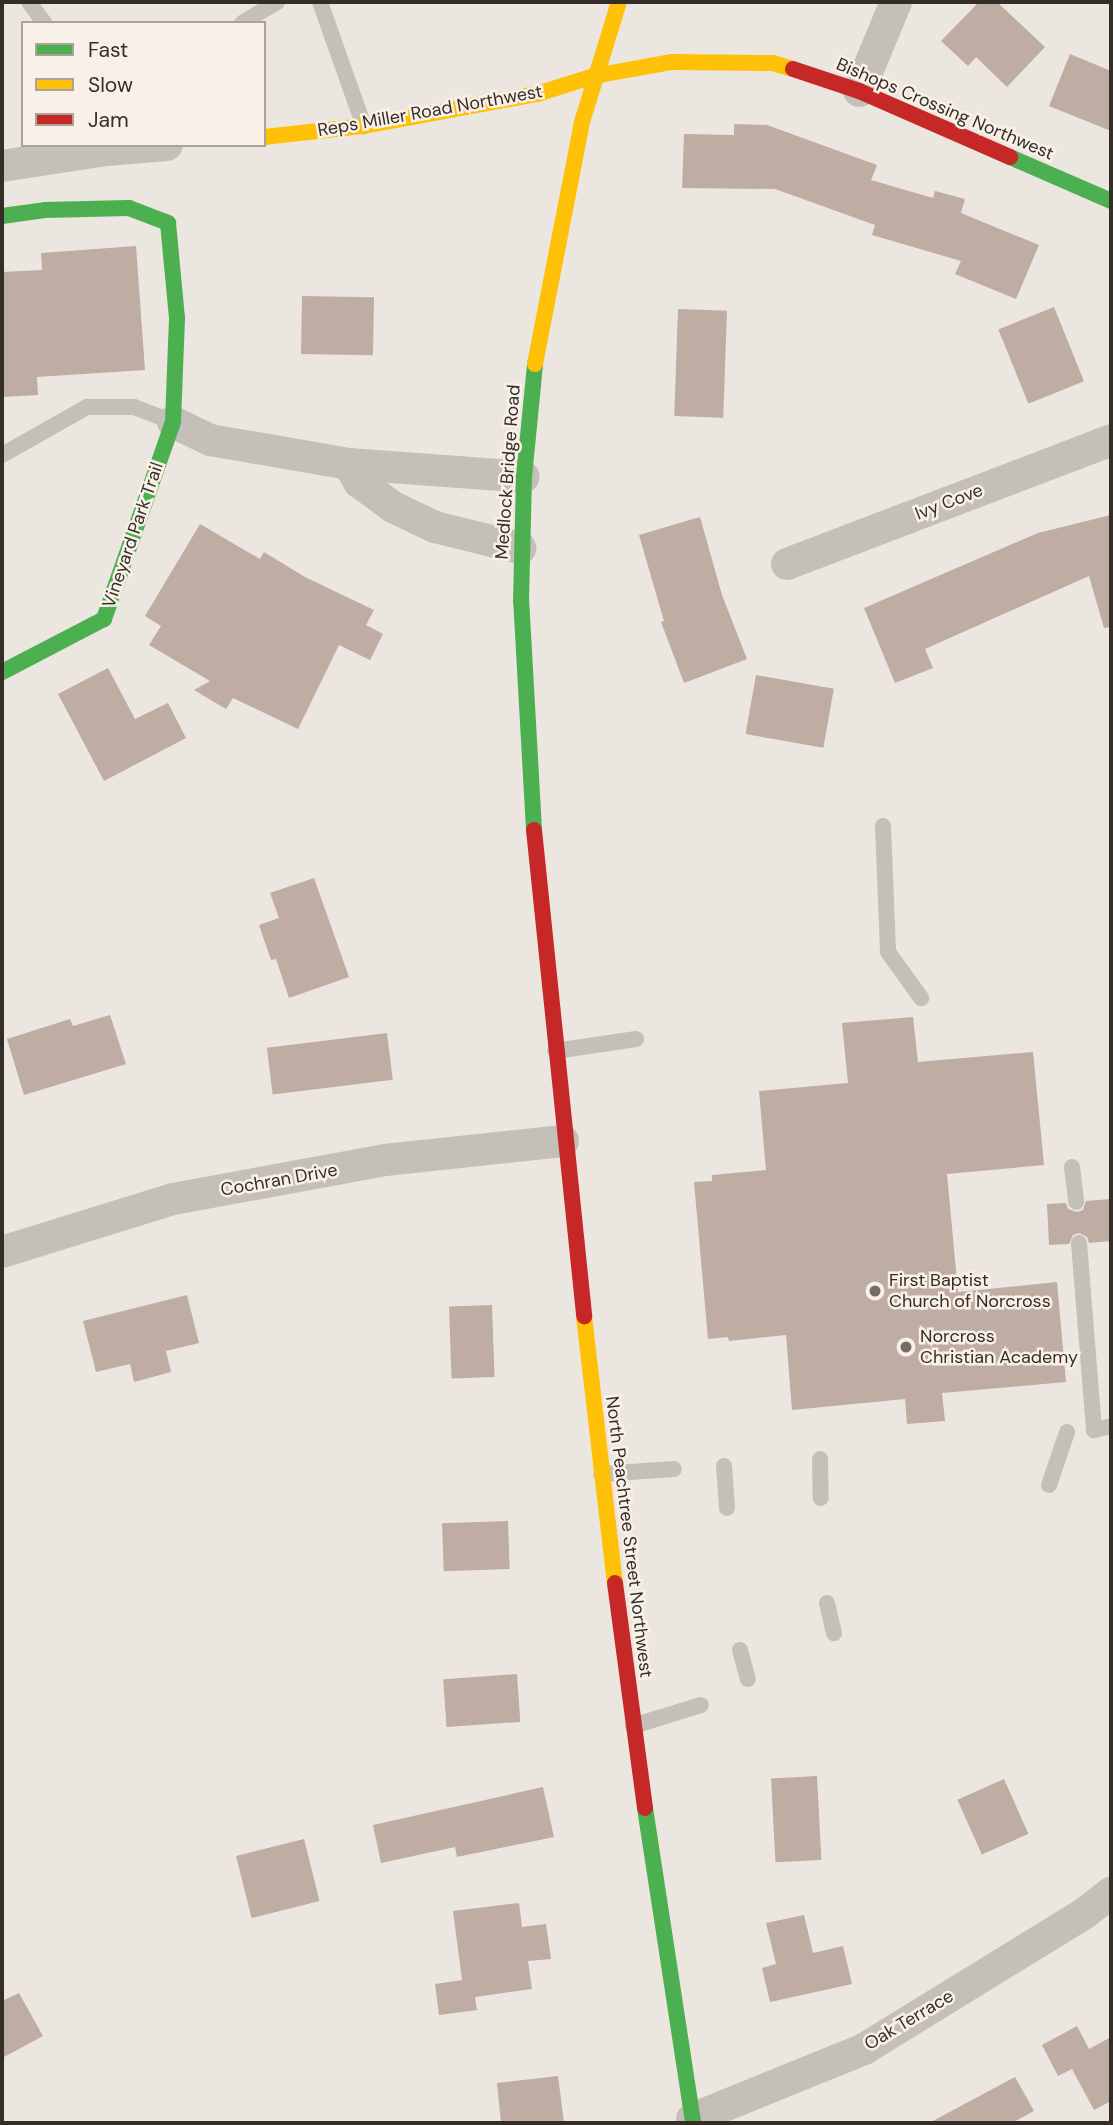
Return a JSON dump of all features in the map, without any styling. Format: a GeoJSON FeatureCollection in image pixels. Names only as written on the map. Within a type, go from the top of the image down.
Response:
{"type":"FeatureCollection","features":[{"type":"Feature","properties":{"kind":"street","name":"Medlock Bridge Road"},"geometry":{"type":"LineString","coordinates":[[545,953],[528,762],[520,548],[524,477],[536,356],[565,199],[594,76],[619,2]]}},
{"type":"Feature","properties":{"kind":"street"},"geometry":{"type":"LineString","coordinates":[[859,92],[896,2]]}},
{"type":"Feature","properties":{"kind":"street","name":"Bishops Crossing Northwest"},"geometry":{"type":"LineString","coordinates":[[594,76],[671,62],[774,63],[859,92],[1111,201]]}},
{"type":"Feature","properties":{"kind":"street","name":"Reps Miller Road Northwest"},"geometry":{"type":"LineString","coordinates":[[266,137],[364,125],[537,94],[594,76]]}},
{"type":"Feature","properties":{"kind":"street"},"geometry":{"type":"LineString","coordinates":[[2,166],[151,147]]}},
{"type":"Feature","properties":{"kind":"street","name":"Vineyard Park Trail"},"geometry":{"type":"LineString","coordinates":[[2,216],[45,210],[129,208],[168,223],[177,318],[173,422],[104,619],[2,672]]}},
{"type":"Feature","properties":{"kind":"street"},"geometry":{"type":"LineString","coordinates":[[173,422],[210,440],[349,464],[524,477]]}},
{"type":"Feature","properties":{"kind":"street","name":"Ivy Cove"},"geometry":{"type":"LineString","coordinates":[[787,564],[1111,440]]}},
{"type":"Feature","properties":{"kind":"street"},"geometry":{"type":"LineString","coordinates":[[349,464],[359,482],[393,507],[435,527],[520,548]]}},
{"type":"Feature","properties":{"kind":"street","name":"North Peachtree Street Northwest"},"geometry":{"type":"LineString","coordinates":[[545,953],[563,1141],[601,1474],[633,1726],[692,2121]]}},
{"type":"Feature","properties":{"kind":"street","name":"Cochran Drive"},"geometry":{"type":"LineString","coordinates":[[2,1252],[173,1199],[385,1160],[563,1141]]}},
{"type":"Feature","properties":{"kind":"street","name":"Oak Terrace"},"geometry":{"type":"LineString","coordinates":[[692,2121],[864,2049],[1085,1913],[1111,1893]]}},
{"type":"Feature","properties":{"kind":"lane"},"geometry":{"type":"LineString","coordinates":[[29,2],[43,21]]}},
{"type":"Feature","properties":{"kind":"lane"},"geometry":{"type":"LineString","coordinates":[[245,21],[277,2]]}},
{"type":"Feature","properties":{"kind":"lane"},"geometry":{"type":"LineString","coordinates":[[320,2],[364,125]]}},
{"type":"Feature","properties":{"kind":"lane"},"geometry":{"type":"LineString","coordinates":[[2,455],[87,407],[134,407],[173,422]]}},
{"type":"Feature","properties":{"kind":"lane"},"geometry":{"type":"LineString","coordinates":[[883,825],[888,952],[921,998]]}},
{"type":"Feature","properties":{"kind":"lane"},"geometry":{"type":"LineString","coordinates":[[555,1051],[636,1038]]}},
{"type":"Feature","properties":{"kind":"lane"},"geometry":{"type":"LineString","coordinates":[[1072,1167],[1076,1202]]}},
{"type":"Feature","properties":{"kind":"lane"},"geometry":{"type":"LineString","coordinates":[[1079,1243],[1094,1430],[1111,1426]]}},
{"type":"Feature","properties":{"kind":"lane"},"geometry":{"type":"LineString","coordinates":[[1049,1485],[1067,1432]]}},
{"type":"Feature","properties":{"kind":"lane"},"geometry":{"type":"LineString","coordinates":[[820,1459],[821,1498]]}},
{"type":"Feature","properties":{"kind":"lane"},"geometry":{"type":"LineString","coordinates":[[724,1466],[727,1507]]}},
{"type":"Feature","properties":{"kind":"lane"},"geometry":{"type":"LineString","coordinates":[[601,1474],[674,1469]]}},
{"type":"Feature","properties":{"kind":"lane"},"geometry":{"type":"LineString","coordinates":[[827,1603],[834,1633]]}},
{"type":"Feature","properties":{"kind":"lane"},"geometry":{"type":"LineString","coordinates":[[740,1650],[748,1679]]}},
{"type":"Feature","properties":{"kind":"lane"},"geometry":{"type":"LineString","coordinates":[[633,1726],[701,1705]]}},
{"type":"Feature","properties":{"kind":"building"},"geometry":{"type":"Polygon","coordinates":[[[979,2],[997,2],[1045,47],[1007,87],[976,57],[968,66],[941,41],[979,2]]]}},
{"type":"Feature","properties":{"kind":"building"},"geometry":{"type":"Polygon","coordinates":[[[1070,54],[1111,71],[1111,131],[1049,106],[1070,54]]]}},
{"type":"Feature","properties":{"kind":"building"},"geometry":{"type":"Polygon","coordinates":[[[734,124],[767,125],[877,165],[871,180],[933,198],[935,191],[965,199],[961,213],[1039,245],[1016,299],[955,274],[961,261],[872,235],[875,225],[775,189],[682,188],[684,134],[734,135],[734,124]]]}},
{"type":"Feature","properties":{"kind":"building"},"geometry":{"type":"Polygon","coordinates":[[[136,246],[145,370],[37,377],[38,395],[2,397],[2,272],[42,270],[41,253],[136,246]]]}},
{"type":"Feature","properties":{"kind":"building"},"geometry":{"type":"Polygon","coordinates":[[[302,296],[374,297],[373,355],[301,354],[302,296]]]}},
{"type":"Feature","properties":{"kind":"building"},"geometry":{"type":"Polygon","coordinates":[[[1054,307],[1084,381],[1028,404],[998,329],[1054,307]]]}},
{"type":"Feature","properties":{"kind":"building"},"geometry":{"type":"Polygon","coordinates":[[[678,309],[727,311],[723,418],[674,416],[678,309]]]}},
{"type":"Feature","properties":{"kind":"building"},"geometry":{"type":"Polygon","coordinates":[[[1111,515],[1111,627],[1104,628],[1089,576],[925,649],[933,668],[895,683],[864,608],[1038,533],[1111,515]]]}},
{"type":"Feature","properties":{"kind":"building"},"geometry":{"type":"Polygon","coordinates":[[[700,517],[722,595],[747,659],[684,683],[661,622],[664,621],[639,535],[700,517]]]}},
{"type":"Feature","properties":{"kind":"building"},"geometry":{"type":"Polygon","coordinates":[[[200,524],[260,559],[264,552],[305,577],[374,610],[366,625],[383,634],[370,660],[339,645],[298,729],[233,698],[226,709],[194,690],[210,681],[149,645],[161,626],[145,616],[200,524]]]}},
{"type":"Feature","properties":{"kind":"building"},"geometry":{"type":"Polygon","coordinates":[[[108,668],[135,719],[168,703],[186,738],[104,781],[58,694],[108,668]]]}},
{"type":"Feature","properties":{"kind":"building"},"geometry":{"type":"Polygon","coordinates":[[[756,675],[834,689],[823,748],[746,734],[756,675]]]}},
{"type":"Feature","properties":{"kind":"building"},"geometry":{"type":"Polygon","coordinates":[[[314,878],[349,977],[289,998],[276,959],[271,960],[259,925],[279,918],[270,893],[314,878]]]}},
{"type":"Feature","properties":{"kind":"building"},"geometry":{"type":"Polygon","coordinates":[[[110,1015],[126,1064],[24,1095],[7,1039],[70,1019],[73,1026],[110,1015]]]}},
{"type":"Feature","properties":{"kind":"building"},"geometry":{"type":"Polygon","coordinates":[[[913,1017],[918,1062],[1033,1052],[1044,1165],[947,1174],[958,1292],[1057,1282],[1066,1382],[942,1393],[945,1421],[907,1424],[905,1399],[792,1410],[786,1335],[729,1341],[728,1337],[708,1339],[694,1182],[712,1181],[712,1175],[766,1170],[759,1091],[848,1083],[842,1023],[913,1017]]]}},
{"type":"Feature","properties":{"kind":"building"},"geometry":{"type":"Polygon","coordinates":[[[387,1033],[393,1080],[273,1094],[267,1048],[387,1033]]]}},
{"type":"Feature","properties":{"kind":"building"},"geometry":{"type":"Polygon","coordinates":[[[1111,1199],[1111,1241],[1089,1243],[1087,1237],[1079,1233],[1073,1235],[1069,1244],[1049,1245],[1047,1204],[1066,1203],[1068,1209],[1077,1212],[1083,1210],[1086,1201],[1111,1199]]]}},
{"type":"Feature","properties":{"kind":"building"},"geometry":{"type":"Polygon","coordinates":[[[187,1295],[199,1343],[166,1351],[171,1372],[134,1382],[130,1364],[96,1372],[83,1321],[187,1295]]]}},
{"type":"Feature","properties":{"kind":"building"},"geometry":{"type":"Polygon","coordinates":[[[492,1305],[495,1377],[452,1378],[449,1307],[492,1305]]]}},
{"type":"Feature","properties":{"kind":"building"},"geometry":{"type":"Polygon","coordinates":[[[508,1521],[510,1569],[444,1571],[442,1523],[508,1521]]]}},
{"type":"Feature","properties":{"kind":"building"},"geometry":{"type":"Polygon","coordinates":[[[517,1674],[520,1722],[447,1727],[443,1679],[517,1674]]]}},
{"type":"Feature","properties":{"kind":"building"},"geometry":{"type":"Polygon","coordinates":[[[817,1776],[821,1860],[775,1862],[771,1778],[817,1776]]]}},
{"type":"Feature","properties":{"kind":"building"},"geometry":{"type":"Polygon","coordinates":[[[1004,1779],[1028,1834],[982,1855],[957,1800],[1004,1779]]]}},
{"type":"Feature","properties":{"kind":"building"},"geometry":{"type":"Polygon","coordinates":[[[543,1787],[554,1837],[457,1857],[455,1847],[381,1863],[373,1825],[543,1787]]]}},
{"type":"Feature","properties":{"kind":"building"},"geometry":{"type":"Polygon","coordinates":[[[304,1839],[319,1901],[252,1918],[236,1856],[304,1839]]]}},
{"type":"Feature","properties":{"kind":"building"},"geometry":{"type":"Polygon","coordinates":[[[519,1903],[522,1927],[546,1924],[551,1959],[528,1961],[532,1989],[475,1997],[477,2010],[439,2015],[435,1984],[462,1980],[453,1911],[519,1903]]]}},
{"type":"Feature","properties":{"kind":"building"},"geometry":{"type":"Polygon","coordinates":[[[804,1915],[813,1953],[843,1946],[852,1984],[770,2002],[762,1968],[776,1964],[766,1923],[804,1915]]]}},
{"type":"Feature","properties":{"kind":"building"},"geometry":{"type":"Polygon","coordinates":[[[19,1993],[43,2036],[2,2058],[2,2001],[19,1993]]]}},
{"type":"Feature","properties":{"kind":"building"},"geometry":{"type":"Polygon","coordinates":[[[1077,2026],[1089,2049],[1111,2037],[1111,2101],[1094,2110],[1072,2069],[1058,2076],[1042,2045],[1077,2026]]]}},
{"type":"Feature","properties":{"kind":"building"},"geometry":{"type":"Polygon","coordinates":[[[558,2076],[564,2123],[501,2123],[497,2083],[558,2076]]]}},
{"type":"Feature","properties":{"kind":"building"},"geometry":{"type":"Polygon","coordinates":[[[1015,2077],[1034,2111],[1012,2123],[929,2123],[1015,2077]]]}},
{"type":"Feature","properties":{"kind":"traffic: fast"},"geometry":{"type":"LineString","coordinates":[[1010,157],[1111,201]]}},
{"type":"Feature","properties":{"kind":"traffic: fast"},"geometry":{"type":"LineString","coordinates":[[2,216],[45,210],[129,208],[168,223],[177,318],[173,422],[104,619],[2,672]]}},
{"type":"Feature","properties":{"kind":"traffic: fast"},"geometry":{"type":"LineString","coordinates":[[534,830],[521,601],[524,477],[535,364]]}},
{"type":"Feature","properties":{"kind":"traffic: fast"},"geometry":{"type":"LineString","coordinates":[[645,1808],[693,2123]]}},
{"type":"Feature","properties":{"kind":"traffic: slow"},"geometry":{"type":"LineString","coordinates":[[535,364],[582,122],[619,2]]}},
{"type":"Feature","properties":{"kind":"traffic: slow"},"geometry":{"type":"LineString","coordinates":[[266,137],[364,126],[537,94],[594,76],[671,62],[773,63],[793,69]]}},
{"type":"Feature","properties":{"kind":"traffic: slow"},"geometry":{"type":"LineString","coordinates":[[584,1316],[615,1583]]}},
{"type":"Feature","properties":{"kind":"traffic: jam"},"geometry":{"type":"LineString","coordinates":[[793,69],[859,91],[1010,157]]}},
{"type":"Feature","properties":{"kind":"traffic: jam"},"geometry":{"type":"LineString","coordinates":[[534,830],[584,1316]]}},
{"type":"Feature","properties":{"kind":"traffic: jam"},"geometry":{"type":"LineString","coordinates":[[615,1583],[645,1808]]}},
{"type":"Feature","properties":{"kind":"place","name":"First Baptist Church of Norcross"},"geometry":{"type":"Point","coordinates":[875,1291]}},
{"type":"Feature","properties":{"kind":"place","name":"Norcross Christian Academy"},"geometry":{"type":"Point","coordinates":[906,1347]}}]}
